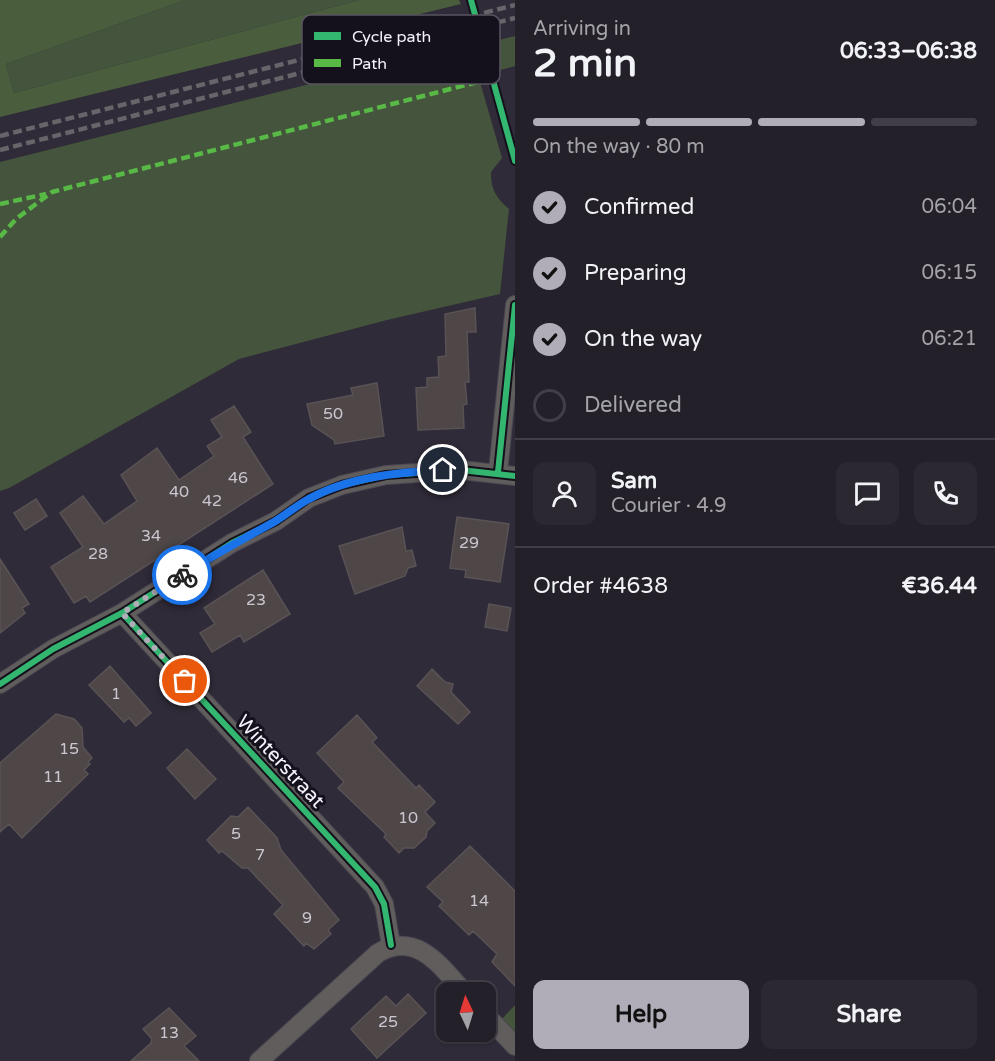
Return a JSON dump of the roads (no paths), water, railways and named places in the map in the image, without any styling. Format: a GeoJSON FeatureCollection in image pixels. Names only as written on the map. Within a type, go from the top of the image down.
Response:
{"type":"FeatureCollection","features":[{"type":"Feature","properties":{"kind":"street"},"geometry":{"type":"LineString","coordinates":[[0,684],[53,649],[122,613],[232,543],[276,521],[309,498],[342,485],[386,475],[425,471],[506,474],[515,305]]}},
{"type":"Feature","properties":{"kind":"street","name":"Winterstraat"},"geometry":{"type":"LineString","coordinates":[[122,613],[375,887],[384,904],[391,945]]}},
{"type":"Feature","properties":{"kind":"street"},"geometry":{"type":"LineString","coordinates":[[259,1061],[378,953],[391,945],[414,947],[428,954],[455,982]]}},
{"type":"Feature","properties":{"kind":"street"},"geometry":{"type":"LineString","coordinates":[[496,1026],[515,1046]]}},
{"type":"Feature","properties":{"kind":"railway"},"geometry":{"type":"LineString","coordinates":[[476,15],[515,5]]}},
{"type":"Feature","properties":{"kind":"railway"},"geometry":{"type":"LineString","coordinates":[[500,22],[515,18]]}},
{"type":"Feature","properties":{"kind":"railway"},"geometry":{"type":"LineString","coordinates":[[0,136],[302,59]]}},
{"type":"Feature","properties":{"kind":"railway"},"geometry":{"type":"LineString","coordinates":[[0,150],[302,73]]}}]}
